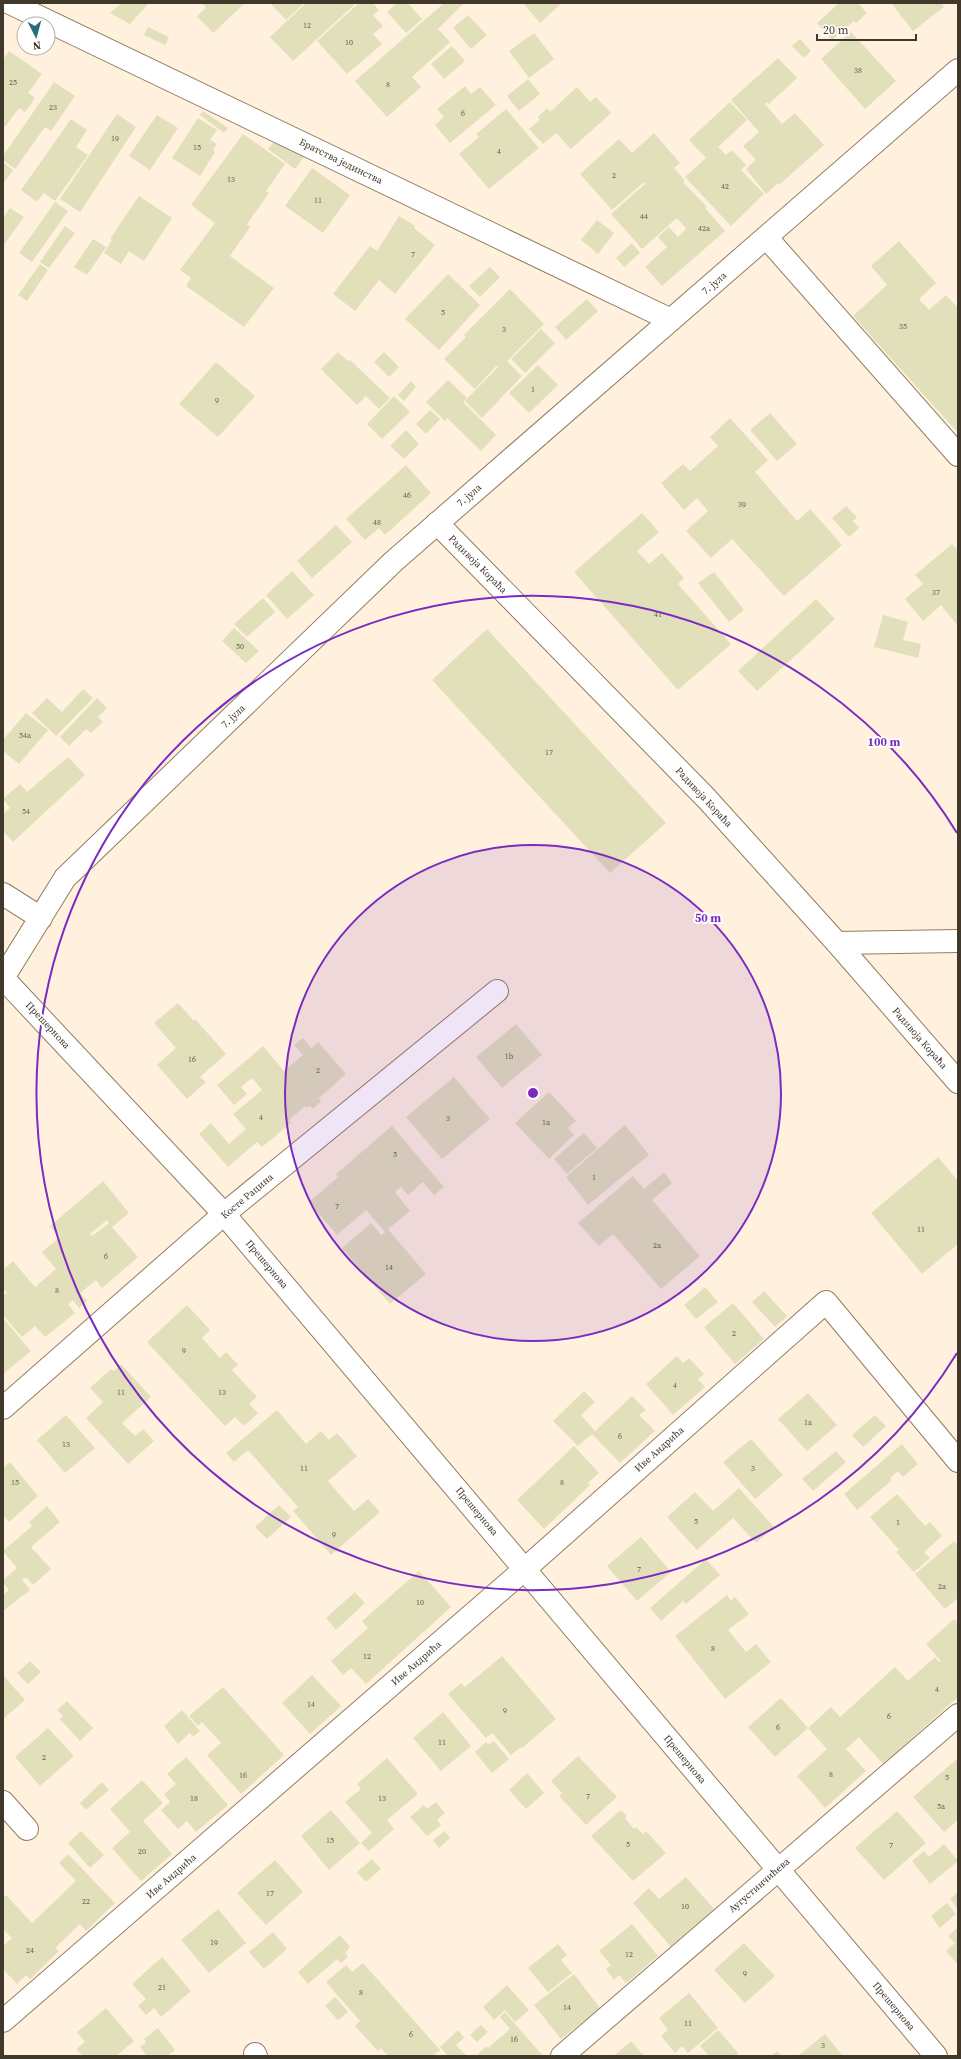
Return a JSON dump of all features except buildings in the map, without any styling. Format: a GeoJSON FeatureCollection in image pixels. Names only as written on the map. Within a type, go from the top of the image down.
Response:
{"type":"FeatureCollection","features":[{"type":"Feature","properties":{"kind":"street","name":"Братства јединства"},"geometry":{"type":"LineString","coordinates":[[10,3],[671,320]]}},
{"type":"Feature","properties":{"kind":"street","name":"7. јула"},"geometry":{"type":"LineString","coordinates":[[3,978],[65,878],[394,561],[958,70]]}},
{"type":"Feature","properties":{"kind":"street"},"geometry":{"type":"LineString","coordinates":[[766,237],[958,455]]}},
{"type":"Feature","properties":{"kind":"street","name":"Радивоја Кораћа"},"geometry":{"type":"LineString","coordinates":[[437,523],[707,799],[837,943],[958,1082]]}},
{"type":"Feature","properties":{"kind":"street"},"geometry":{"type":"LineString","coordinates":[[3,894],[41,918]]}},
{"type":"Feature","properties":{"kind":"street"},"geometry":{"type":"LineString","coordinates":[[837,943],[958,942]]}},
{"type":"Feature","properties":{"kind":"street","name":"Прешернова"},"geometry":{"type":"LineString","coordinates":[[3,978],[224,1214],[526,1568],[936,2056]]}},
{"type":"Feature","properties":{"kind":"street","name":"Косте Рацина"},"geometry":{"type":"LineString","coordinates":[[3,1408],[224,1214],[497,991]]}},
{"type":"Feature","properties":{"kind":"street","name":"Иве Андрића"},"geometry":{"type":"LineString","coordinates":[[3,2021],[526,1568],[826,1302],[958,1461]]}},
{"type":"Feature","properties":{"kind":"street","name":"Аугустинчићева"},"geometry":{"type":"LineString","coordinates":[[562,2056],[958,1715]]}},
{"type":"Feature","properties":{"kind":"street"},"geometry":{"type":"LineString","coordinates":[[3,1802],[27,1829]]}}]}
